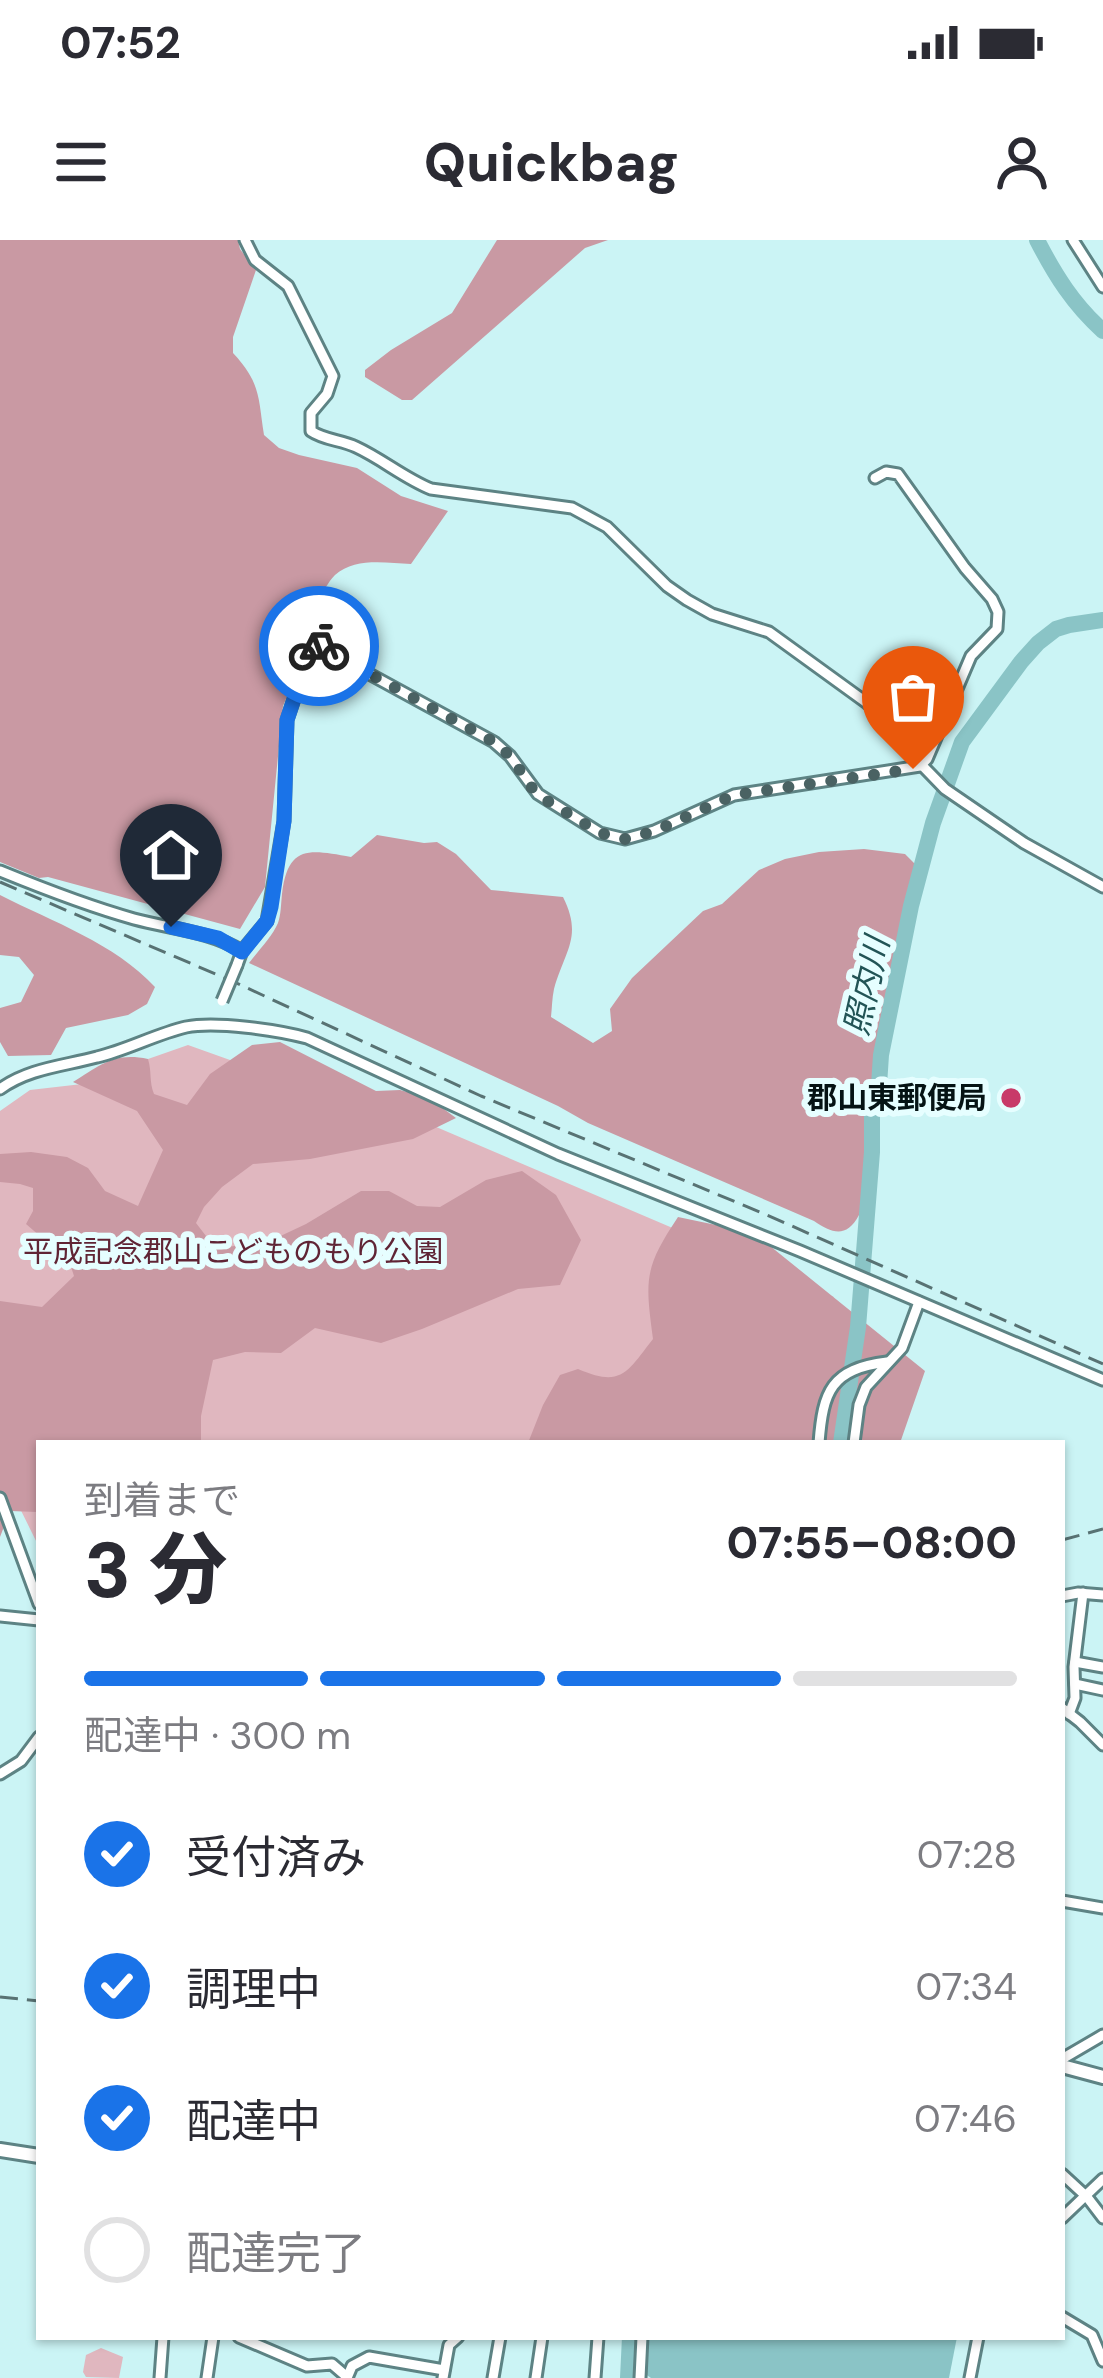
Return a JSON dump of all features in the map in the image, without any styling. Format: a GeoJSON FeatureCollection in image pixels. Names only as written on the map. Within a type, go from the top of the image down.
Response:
{"type":"FeatureCollection","features":[{"type":"Feature","properties":{"kind":"main road"},"geometry":{"type":"LineString","coordinates":[[1065,2063],[1103,2078]]}},
{"type":"Feature","properties":{"kind":"main road"},"geometry":{"type":"LineString","coordinates":[[0,2150],[36,2156]]}},
{"type":"Feature","properties":{"kind":"street"},"geometry":{"type":"LineString","coordinates":[[245,240],[255,260],[288,286],[333,376],[327,394],[310,413],[313,434],[349,443],[431,489],[558,506],[607,526],[667,586],[712,614],[769,632],[880,713],[945,788],[1024,843],[1103,887]]}},
{"type":"Feature","properties":{"kind":"street"},"geometry":{"type":"LineString","coordinates":[[1073,240],[1103,287]]}},
{"type":"Feature","properties":{"kind":"street"},"geometry":{"type":"LineString","coordinates":[[218,1025],[222,1001],[242,952],[267,921],[271,907],[284,821],[287,720],[318,646],[494,742],[538,794],[614,838],[646,834],[734,795],[922,765],[971,656],[997,629],[998,612],[898,474],[886,472],[875,478]]}},
{"type":"Feature","properties":{"kind":"street"},"geometry":{"type":"LineString","coordinates":[[0,871],[74,902],[218,938],[242,952]]}},
{"type":"Feature","properties":{"kind":"street"},"geometry":{"type":"LineString","coordinates":[[0,1089],[33,1072],[100,1057],[184,1027],[218,1025],[307,1038],[558,1154],[1103,1380]]}},
{"type":"Feature","properties":{"kind":"street"},"geometry":{"type":"LineString","coordinates":[[854,1440],[866,1387],[902,1348],[920,1302]]}},
{"type":"Feature","properties":{"kind":"street"},"geometry":{"type":"LineString","coordinates":[[819,1440],[829,1388],[838,1379],[887,1362]]}},
{"type":"Feature","properties":{"kind":"street"},"geometry":{"type":"LineString","coordinates":[[0,1498],[36,1596]]}},
{"type":"Feature","properties":{"kind":"street"},"geometry":{"type":"LineString","coordinates":[[1083,1593],[1075,1698],[1066,1711],[1102,1743]]}},
{"type":"Feature","properties":{"kind":"street"},"geometry":{"type":"LineString","coordinates":[[1065,1595],[1103,1595]]}},
{"type":"Feature","properties":{"kind":"street"},"geometry":{"type":"LineString","coordinates":[[0,1616],[36,1619]]}},
{"type":"Feature","properties":{"kind":"street"},"geometry":{"type":"LineString","coordinates":[[1075,1662],[1103,1667]]}},
{"type":"Feature","properties":{"kind":"street"},"geometry":{"type":"LineString","coordinates":[[1075,1684],[1103,1690]]}},
{"type":"Feature","properties":{"kind":"street"},"geometry":{"type":"LineString","coordinates":[[0,1774],[22,1760],[36,1741]]}},
{"type":"Feature","properties":{"kind":"street"},"geometry":{"type":"LineString","coordinates":[[1065,1902],[1103,1908]]}},
{"type":"Feature","properties":{"kind":"street"},"geometry":{"type":"LineString","coordinates":[[1065,2060],[1103,2035]]}},
{"type":"Feature","properties":{"kind":"street"},"geometry":{"type":"LineString","coordinates":[[1065,2177],[1103,2218]]}},
{"type":"Feature","properties":{"kind":"street"},"geometry":{"type":"LineString","coordinates":[[1065,2215],[1103,2179]]}},
{"type":"Feature","properties":{"kind":"street"},"geometry":{"type":"LineString","coordinates":[[1065,2319],[1089,2332],[1103,2361]]}},
{"type":"Feature","properties":{"kind":"street"},"geometry":{"type":"LineString","coordinates":[[160,2378],[163,2340]]}},
{"type":"Feature","properties":{"kind":"street"},"geometry":{"type":"LineString","coordinates":[[207,2378],[213,2340]]}},
{"type":"Feature","properties":{"kind":"street"},"geometry":{"type":"LineString","coordinates":[[242,2340],[308,2366],[332,2364],[346,2378],[352,2366],[368,2357],[444,2374],[449,2345],[455,2340]]}},
{"type":"Feature","properties":{"kind":"street"},"geometry":{"type":"LineString","coordinates":[[275,2351],[278,2340]]}},
{"type":"Feature","properties":{"kind":"street"},"geometry":{"type":"LineString","coordinates":[[493,2378],[499,2340]]}},
{"type":"Feature","properties":{"kind":"street"},"geometry":{"type":"LineString","coordinates":[[536,2378],[542,2340]]}},
{"type":"Feature","properties":{"kind":"street"},"geometry":{"type":"LineString","coordinates":[[595,2378],[598,2340]]}},
{"type":"Feature","properties":{"kind":"street"},"geometry":{"type":"LineString","coordinates":[[640,2378],[642,2340]]}},
{"type":"Feature","properties":{"kind":"street"},"geometry":{"type":"LineString","coordinates":[[970,2378],[977,2340]]}},
{"type":"Feature","properties":{"kind":"green space"},"geometry":{"type":"Polygon","coordinates":[[[0,240],[238,240],[256,270],[233,337],[233,353],[254,382],[264,435],[279,448],[357,468],[401,496],[448,511],[411,564],[371,562],[343,569],[318,595],[283,609],[268,628],[306,651],[283,706],[265,887],[240,929],[39,878],[0,862],[0,240]]]}},
{"type":"Feature","properties":{"kind":"green space"},"geometry":{"type":"Polygon","coordinates":[[[497,240],[608,240],[585,248],[412,400],[402,400],[365,377],[365,370],[391,350],[452,313],[497,240]]]}},
{"type":"Feature","properties":{"kind":"green space"},"geometry":{"type":"Polygon","coordinates":[[[377,835],[437,842],[456,854],[491,890],[563,897],[572,933],[554,989],[551,1017],[593,1043],[612,1031],[610,1009],[632,978],[703,911],[722,904],[759,870],[819,852],[864,849],[905,854],[918,867],[880,1025],[869,1177],[854,1223],[844,1231],[827,1228],[588,1123],[249,963],[278,923],[285,878],[296,858],[313,852],[351,857],[377,835]]]}},
{"type":"Feature","properties":{"kind":"green space"},"geometry":{"type":"Polygon","coordinates":[[[0,895],[121,958],[155,987],[147,1004],[128,1015],[66,1028],[51,1055],[8,1056],[0,1042],[0,1008],[21,1002],[34,975],[19,957],[0,955],[0,895]]]}},
{"type":"Feature","properties":{"kind":"green space"},"geometry":{"type":"Polygon","coordinates":[[[280,1042],[376,1091],[400,1090],[429,1098],[456,1118],[413,1139],[310,1159],[253,1164],[222,1187],[196,1223],[216,1249],[272,1240],[361,1191],[389,1191],[417,1206],[440,1207],[486,1180],[522,1171],[556,1195],[581,1240],[560,1285],[518,1289],[381,1343],[315,1328],[281,1353],[245,1352],[213,1360],[201,1440],[36,1440],[36,1512],[10,1511],[0,1537],[0,1301],[42,1307],[74,1276],[62,1239],[48,1243],[26,1224],[33,1211],[33,1188],[0,1182],[0,1154],[67,1157],[88,1168],[105,1191],[138,1206],[163,1150],[137,1111],[73,1082],[117,1059],[148,1059],[154,1094],[187,1105],[210,1074],[252,1045],[280,1042]]]}},
{"type":"Feature","properties":{"kind":"green space","name":"平成記念郡山こどものもり公園"},"geometry":{"type":"Polygon","coordinates":[[[188,1045],[230,1060],[284,1062],[834,1297],[672,1440],[36,1440],[36,1541],[0,1468],[0,1111],[30,1090],[117,1080],[148,1059],[188,1045]]]}},
{"type":"Feature","properties":{"kind":"green space"},"geometry":{"type":"Polygon","coordinates":[[[678,1217],[754,1233],[925,1371],[901,1440],[529,1440],[560,1375],[578,1369],[605,1377],[622,1374],[653,1339],[650,1275],[678,1217]]]}},
{"type":"Feature","properties":{"kind":"green space"},"geometry":{"type":"Polygon","coordinates":[[[101,2348],[123,2357],[119,2378],[86,2377],[83,2372],[86,2355],[101,2348]]]}},
{"type":"Feature","properties":{"kind":"water"},"geometry":{"type":"Polygon","coordinates":[[[648,2340],[956,2340],[949,2378],[651,2378],[644,2373],[648,2340]]]}},
{"type":"Feature","properties":{"kind":"waterway","name":"照内川"},"geometry":{"type":"LineString","coordinates":[[1037,240],[1066,288],[1103,331]]}},
{"type":"Feature","properties":{"kind":"waterway","name":"照内川"},"geometry":{"type":"LineString","coordinates":[[841,1440],[858,1327],[872,1115],[911,906],[933,823],[962,742],[1021,662],[1056,629],[1103,620]]}},
{"type":"Feature","properties":{"kind":"waterway","name":"照内川"},"geometry":{"type":"LineString","coordinates":[[628,2378],[630,2340]]}},
{"type":"Feature","properties":{"kind":"railway"},"geometry":{"type":"LineString","coordinates":[[0,882],[1103,1364]]}},
{"type":"Feature","properties":{"kind":"railway"},"geometry":{"type":"LineString","coordinates":[[1065,1539],[1103,1529]]}},
{"type":"Feature","properties":{"kind":"railway"},"geometry":{"type":"LineString","coordinates":[[0,1997],[36,2001]]}},
{"type":"Feature","properties":{"kind":"way so far"},"geometry":{"type":"LineString","coordinates":[[319,646],[494,742],[538,794],[614,838],[646,834],[734,795],[913,769]]}},
{"type":"Feature","properties":{"kind":"place","name":"郡山東郵便局"},"geometry":{"type":"Point","coordinates":[1011,1098]}},
{"type":"Feature","properties":{"kind":"route"},"geometry":{"type":"LineString","coordinates":[[171,927],[218,938],[242,952],[267,921],[284,821],[287,720],[319,646]]}}]}
